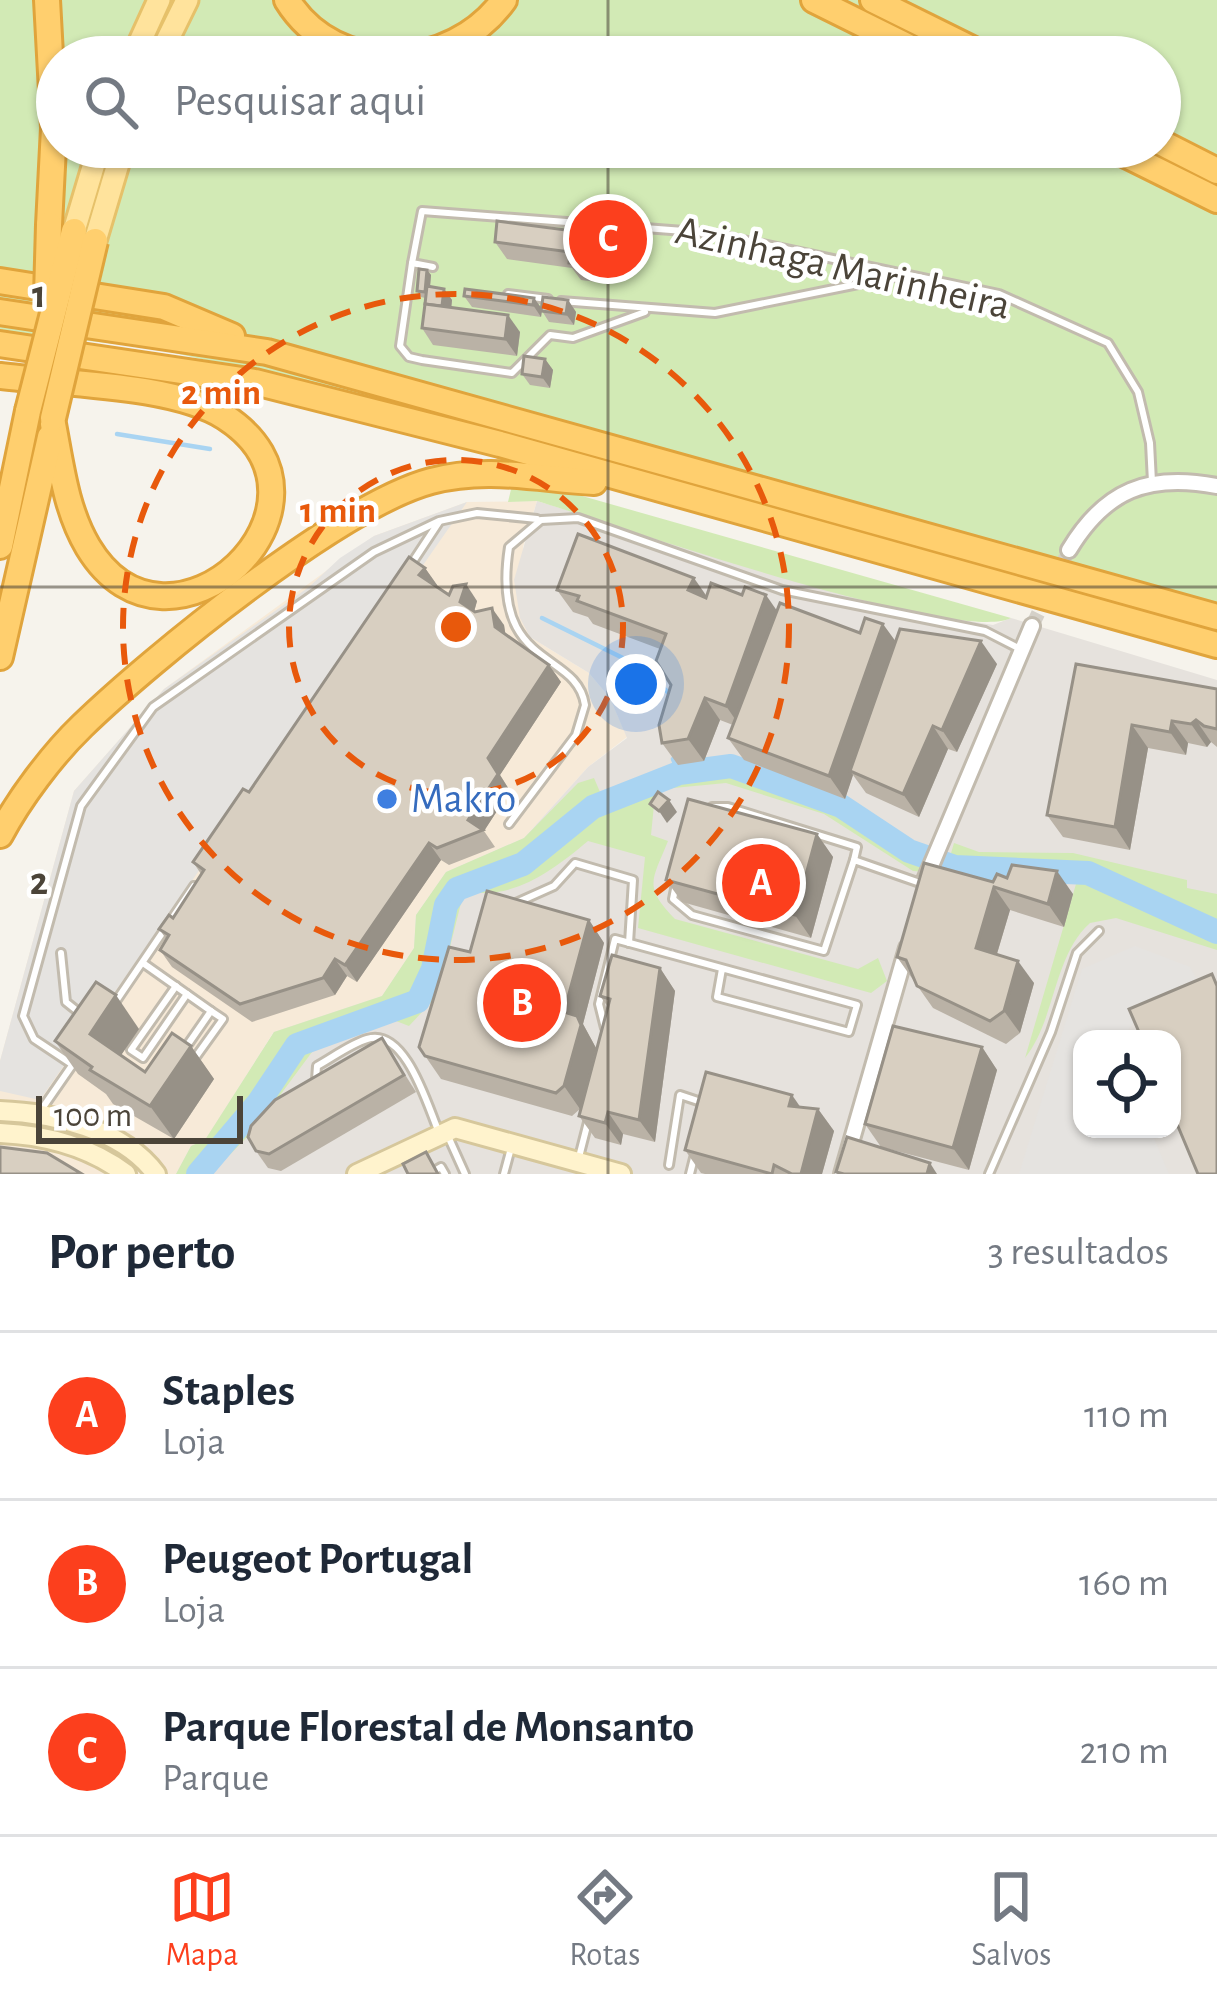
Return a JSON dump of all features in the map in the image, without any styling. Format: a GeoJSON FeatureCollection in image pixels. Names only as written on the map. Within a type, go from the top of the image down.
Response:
{"type":"FeatureCollection","features":[{"type":"Feature","properties":{"kind":"highway"},"geometry":{"type":"LineString","coordinates":[[46,0],[48,36]]}},
{"type":"Feature","properties":{"kind":"highway"},"geometry":{"type":"LineString","coordinates":[[287,0],[321,36]]}},
{"type":"Feature","properties":{"kind":"highway"},"geometry":{"type":"LineString","coordinates":[[465,36],[504,0]]}},
{"type":"Feature","properties":{"kind":"highway"},"geometry":{"type":"LineString","coordinates":[[814,0],[887,36]]}},
{"type":"Feature","properties":{"kind":"highway"},"geometry":{"type":"LineString","coordinates":[[874,0],[946,36]]}},
{"type":"Feature","properties":{"kind":"highway"},"geometry":{"type":"LineString","coordinates":[[1181,153],[1217,171]]}},
{"type":"Feature","properties":{"kind":"highway"},"geometry":{"type":"LineString","coordinates":[[0,657],[53,421],[72,232],[61,168]]}},
{"type":"Feature","properties":{"kind":"highway"},"geometry":{"type":"LineString","coordinates":[[1152,168],[1217,200]]}},
{"type":"Feature","properties":{"kind":"highway"},"geometry":{"type":"LineString","coordinates":[[0,546],[72,232]]}},
{"type":"Feature","properties":{"kind":"highway"},"geometry":{"type":"LineString","coordinates":[[0,281],[164,308],[267,352]]}},
{"type":"Feature","properties":{"kind":"highway"},"geometry":{"type":"LineString","coordinates":[[0,312],[267,352],[1217,617]]}},
{"type":"Feature","properties":{"kind":"highway"},"geometry":{"type":"LineString","coordinates":[[0,344],[255,382],[1217,645]]}},
{"type":"Feature","properties":{"kind":"highway"},"geometry":{"type":"LineString","coordinates":[[0,376],[172,398],[226,418],[256,446],[265,467],[265,532],[229,577],[189,594],[148,592],[114,576],[90,551],[73,516],[53,421]]}},
{"type":"Feature","properties":{"kind":"highway"},"geometry":{"type":"LineString","coordinates":[[0,836],[79,728],[184,638],[368,507],[428,482],[486,472],[639,484]]}},
{"type":"Feature","properties":{"kind":"main road"},"geometry":{"type":"LineString","coordinates":[[143,36],[159,0]]}},
{"type":"Feature","properties":{"kind":"main road"},"geometry":{"type":"LineString","coordinates":[[169,36],[187,0]]}},
{"type":"Feature","properties":{"kind":"main road"},"geometry":{"type":"LineString","coordinates":[[72,232],[92,168]]}},
{"type":"Feature","properties":{"kind":"main road"},"geometry":{"type":"LineString","coordinates":[[72,232],[110,168]]}},
{"type":"Feature","properties":{"kind":"street"},"geometry":{"type":"LineString","coordinates":[[1069,550],[1102,502],[1152,482],[1217,486]]}},
{"type":"Feature","properties":{"kind":"street"},"geometry":{"type":"LineString","coordinates":[[920,902],[934,851],[1032,626]]}},
{"type":"Feature","properties":{"kind":"street"},"geometry":{"type":"LineString","coordinates":[[842,1174],[909,940]]}},
{"type":"Feature","properties":{"kind":"street"},"geometry":{"type":"LineString","coordinates":[[0,1111],[38,1115],[111,1138],[156,1174]]}},
{"type":"Feature","properties":{"kind":"street"},"geometry":{"type":"LineString","coordinates":[[357,1174],[443,1132],[471,1129],[621,1174]]}},
{"type":"Feature","properties":{"kind":"street"},"geometry":{"type":"LineString","coordinates":[[0,1133],[79,1148],[126,1174]]}},
{"type":"Feature","properties":{"kind":"lane","name":"Azinhaga Marinheira"},"geometry":{"type":"LineString","coordinates":[[412,263],[422,212],[710,233],[999,294],[1108,344],[1138,392],[1150,443],[1152,482]]}},
{"type":"Feature","properties":{"kind":"lane"},"geometry":{"type":"LineString","coordinates":[[433,267],[412,263],[400,346],[409,357],[512,373],[550,335],[573,338],[648,311]]}},
{"type":"Feature","properties":{"kind":"lane"},"geometry":{"type":"LineString","coordinates":[[494,293],[715,314],[901,276]]}},
{"type":"Feature","properties":{"kind":"lane"},"geometry":{"type":"LineString","coordinates":[[73,1065],[34,1039],[23,1016],[81,806],[96,779],[131,731],[175,688],[343,570],[439,521],[477,513],[541,520],[578,518],[782,590],[985,631],[1024,652]]}},
{"type":"Feature","properties":{"kind":"lane"},"geometry":{"type":"LineString","coordinates":[[509,824],[576,735],[585,704],[571,679],[520,638],[509,608],[509,547],[541,520]]}},
{"type":"Feature","properties":{"kind":"lane"},"geometry":{"type":"LineString","coordinates":[[405,574],[439,521]]}},
{"type":"Feature","properties":{"kind":"lane"},"geometry":{"type":"LineString","coordinates":[[678,876],[673,898],[682,911],[824,951],[857,847],[728,807],[697,814]]}},
{"type":"Feature","properties":{"kind":"lane"},"geometry":{"type":"LineString","coordinates":[[854,860],[926,879]]}},
{"type":"Feature","properties":{"kind":"lane"},"geometry":{"type":"LineString","coordinates":[[528,914],[506,907],[554,886],[574,863],[633,880],[628,943]]}},
{"type":"Feature","properties":{"kind":"lane"},"geometry":{"type":"LineString","coordinates":[[112,1008],[203,873]]}},
{"type":"Feature","properties":{"kind":"lane"},"geometry":{"type":"LineString","coordinates":[[989,1174],[1051,1032],[1077,953],[1099,931]]}},
{"type":"Feature","properties":{"kind":"lane"},"geometry":{"type":"LineString","coordinates":[[593,933],[857,1006],[849,1032],[717,997],[722,969]]}},
{"type":"Feature","properties":{"kind":"lane"},"geometry":{"type":"LineString","coordinates":[[610,1040],[599,1004],[615,939]]}},
{"type":"Feature","properties":{"kind":"lane"},"geometry":{"type":"LineString","coordinates":[[61,953],[66,1002],[84,1018]]}},
{"type":"Feature","properties":{"kind":"lane"},"geometry":{"type":"LineString","coordinates":[[143,963],[223,1018],[190,1066]]}},
{"type":"Feature","properties":{"kind":"lane"},"geometry":{"type":"LineString","coordinates":[[176,986],[131,1050],[142,1058],[187,994]]}},
{"type":"Feature","properties":{"kind":"lane"},"geometry":{"type":"LineString","coordinates":[[178,1058],[211,1011]]}},
{"type":"Feature","properties":{"kind":"lane"},"geometry":{"type":"LineString","coordinates":[[324,1088],[314,1076],[317,1066],[370,1037],[398,1049],[465,1174]]}},
{"type":"Feature","properties":{"kind":"lane"},"geometry":{"type":"LineString","coordinates":[[381,1059],[398,1049]]}},
{"type":"Feature","properties":{"kind":"lane"},"geometry":{"type":"LineString","coordinates":[[38,1115],[83,1050]]}},
{"type":"Feature","properties":{"kind":"lane"},"geometry":{"type":"LineString","coordinates":[[669,1165],[680,1096],[706,1103],[702,1121]]}},
{"type":"Feature","properties":{"kind":"lane"},"geometry":{"type":"LineString","coordinates":[[578,1162],[590,1116]]}},
{"type":"Feature","properties":{"kind":"lane"},"geometry":{"type":"LineString","coordinates":[[674,1134],[693,1139],[690,1174]]}},
{"type":"Feature","properties":{"kind":"lane"},"geometry":{"type":"LineString","coordinates":[[505,1174],[513,1142]]}},
{"type":"Feature","properties":{"kind":"lane"},"geometry":{"type":"LineString","coordinates":[[416,1143],[430,1173],[441,1167],[445,1174]]}},
{"type":"Feature","properties":{"kind":"shaded area"},"geometry":{"type":"Polygon","coordinates":[[[537,501],[523,547],[530,637],[589,673],[610,698],[627,737],[588,767],[524,838],[446,872],[416,915],[414,948],[382,996],[273,1033],[205,1141],[191,1146],[176,1174],[0,1174],[0,1061],[74,791],[164,689],[374,536],[467,502],[537,501]]]}},
{"type":"Feature","properties":{"kind":"shaded area"},"geometry":{"type":"Polygon","coordinates":[[[537,501],[887,607],[993,625],[1011,618],[1217,680],[1217,1174],[176,1174],[191,1146],[205,1140],[274,1032],[382,996],[414,948],[416,915],[446,872],[524,838],[588,767],[627,738],[610,698],[589,673],[530,637],[520,618],[514,580],[537,501]]]}},
{"type":"Feature","properties":{"kind":"shaded area"},"geometry":{"type":"Polygon","coordinates":[[[467,502],[258,802],[250,797],[40,1100],[0,1091],[0,1061],[74,791],[164,689],[309,587],[340,558],[374,536],[467,502]]]}},
{"type":"Feature","properties":{"kind":"shaded area"},"geometry":{"type":"Polygon","coordinates":[[[1135,946],[1190,967],[1197,980],[1196,996],[1138,1015],[1129,1030],[1073,1030],[1073,1138],[1154,1138],[1169,1174],[1019,1174],[1082,969],[1135,946]]]}},
{"type":"Feature","properties":{"kind":"green space"},"geometry":{"type":"Polygon","coordinates":[[[0,0],[1217,0],[1217,633],[335,389],[152,348],[0,331],[0,0]]]}},
{"type":"Feature","properties":{"kind":"green space"},"geometry":{"type":"Polygon","coordinates":[[[513,481],[540,484],[1011,618],[979,622],[858,599],[537,501],[508,502],[513,481]]]}},
{"type":"Feature","properties":{"kind":"green space"},"geometry":{"type":"Polygon","coordinates":[[[734,757],[853,802],[924,853],[949,860],[954,843],[979,852],[1073,853],[1187,880],[1187,888],[1217,894],[1217,950],[1116,918],[1090,923],[1069,953],[1043,1025],[1025,1058],[1076,884],[913,871],[824,814],[726,783],[663,789],[655,795],[651,835],[668,841],[654,883],[658,899],[675,919],[858,969],[878,958],[887,981],[871,993],[638,928],[645,857],[588,841],[531,881],[499,892],[464,891],[438,995],[409,1026],[396,1021],[315,1048],[255,1129],[211,1174],[176,1174],[191,1146],[205,1140],[274,1032],[382,996],[414,948],[416,915],[446,872],[524,838],[578,783],[594,778],[600,792],[667,768],[734,757]]]}},
{"type":"Feature","properties":{"kind":"building"},"geometry":{"type":"Polygon","coordinates":[[[497,221],[597,234],[593,266],[569,263],[570,252],[495,242],[497,221]]]}},
{"type":"Feature","properties":{"kind":"building"},"geometry":{"type":"Polygon","coordinates":[[[419,269],[427,270],[425,292],[417,291],[419,269]]]}},
{"type":"Feature","properties":{"kind":"building"},"geometry":{"type":"Polygon","coordinates":[[[427,286],[444,289],[442,306],[425,304],[427,286]]]}},
{"type":"Feature","properties":{"kind":"building"},"geometry":{"type":"Polygon","coordinates":[[[465,289],[534,298],[533,305],[464,296],[465,289]]]}},
{"type":"Feature","properties":{"kind":"building"},"geometry":{"type":"Polygon","coordinates":[[[543,297],[568,300],[566,314],[541,311],[543,297]]]}},
{"type":"Feature","properties":{"kind":"building"},"geometry":{"type":"Polygon","coordinates":[[[425,304],[508,315],[505,339],[422,328],[425,304]]]}},
{"type":"Feature","properties":{"kind":"building"},"geometry":{"type":"Polygon","coordinates":[[[524,356],[545,359],[542,377],[522,374],[524,356]]]}},
{"type":"Feature","properties":{"kind":"building"},"geometry":{"type":"Polygon","coordinates":[[[578,534],[694,578],[688,590],[706,598],[711,583],[742,595],[745,587],[766,595],[726,706],[705,698],[688,739],[662,743],[659,725],[671,685],[656,661],[666,634],[557,590],[578,534]]]}},
{"type":"Feature","properties":{"kind":"building","name":"Makro"},"geometry":{"type":"Polygon","coordinates":[[[409,557],[425,568],[419,575],[449,595],[453,586],[466,584],[460,602],[475,612],[492,608],[495,627],[549,665],[488,758],[498,774],[468,820],[483,830],[437,848],[429,843],[345,965],[335,959],[323,978],[240,1004],[160,950],[169,935],[159,929],[169,915],[173,918],[204,870],[193,862],[243,789],[249,792],[409,557]]]}},
{"type":"Feature","properties":{"kind":"building"},"geometry":{"type":"Polygon","coordinates":[[[780,603],[860,633],[865,618],[883,624],[829,776],[728,738],[780,603]]]}},
{"type":"Feature","properties":{"kind":"building"},"geometry":{"type":"Polygon","coordinates":[[[900,629],[981,641],[942,730],[933,726],[903,794],[850,771],[900,629]]]}},
{"type":"Feature","properties":{"kind":"building"},"geometry":{"type":"Polygon","coordinates":[[[1076,664],[1217,689],[1217,729],[1196,720],[1191,724],[1172,721],[1170,732],[1132,725],[1115,827],[1047,815],[1076,664]]]}},
{"type":"Feature","properties":{"kind":"building"},"geometry":{"type":"Polygon","coordinates":[[[658,792],[669,800],[659,811],[650,804],[658,792]]]}},
{"type":"Feature","properties":{"kind":"building"},"geometry":{"type":"Polygon","coordinates":[[[688,799],[817,834],[795,915],[666,880],[688,799]]]}},
{"type":"Feature","properties":{"kind":"building"},"geometry":{"type":"Polygon","coordinates":[[[924,863],[993,882],[997,874],[1007,878],[1012,865],[1057,871],[1048,904],[994,887],[976,948],[1018,961],[1004,1011],[990,1021],[917,986],[906,960],[897,957],[924,863]]]}},
{"type":"Feature","properties":{"kind":"building"},"geometry":{"type":"Polygon","coordinates":[[[487,891],[589,920],[564,1012],[577,1016],[581,1025],[564,1086],[556,1093],[425,1056],[419,1047],[449,947],[470,952],[487,891]]]}},
{"type":"Feature","properties":{"kind":"building"},"geometry":{"type":"Polygon","coordinates":[[[612,955],[660,968],[639,1120],[608,1112],[605,1123],[579,1116],[610,999],[600,996],[612,955]]]}},
{"type":"Feature","properties":{"kind":"building"},"geometry":{"type":"Polygon","coordinates":[[[1212,974],[1217,986],[1217,1174],[1198,1174],[1181,1133],[1181,1030],[1138,1030],[1129,1009],[1212,974]]]}},
{"type":"Feature","properties":{"kind":"building"},"geometry":{"type":"Polygon","coordinates":[[[96,982],[116,995],[90,1034],[145,1072],[172,1033],[191,1046],[150,1106],[90,1070],[55,1041],[96,982]]]}},
{"type":"Feature","properties":{"kind":"building"},"geometry":{"type":"Polygon","coordinates":[[[893,1026],[982,1047],[953,1148],[865,1124],[893,1026]]]}},
{"type":"Feature","properties":{"kind":"building"},"geometry":{"type":"Polygon","coordinates":[[[382,1038],[404,1075],[269,1154],[256,1151],[248,1137],[251,1126],[275,1100],[382,1038]]]}},
{"type":"Feature","properties":{"kind":"building"},"geometry":{"type":"Polygon","coordinates":[[[706,1072],[792,1095],[789,1106],[818,1109],[801,1174],[774,1165],[772,1174],[685,1150],[706,1072]]]}},
{"type":"Feature","properties":{"kind":"building"},"geometry":{"type":"Polygon","coordinates":[[[847,1137],[930,1163],[927,1174],[836,1172],[847,1137]]]}},
{"type":"Feature","properties":{"kind":"building"},"geometry":{"type":"Polygon","coordinates":[[[0,1147],[47,1153],[82,1174],[0,1174],[0,1147]]]}},
{"type":"Feature","properties":{"kind":"building"},"geometry":{"type":"Polygon","coordinates":[[[426,1152],[438,1174],[408,1174],[403,1164],[426,1152]]]}},
{"type":"Feature","properties":{"kind":"waterway"},"geometry":{"type":"LineString","coordinates":[[117,434],[210,449]]}},
{"type":"Feature","properties":{"kind":"waterway"},"geometry":{"type":"LineString","coordinates":[[542,618],[637,665],[670,694]]}},
{"type":"Feature","properties":{"kind":"waterway"},"geometry":{"type":"LineString","coordinates":[[673,759],[679,773]]}},
{"type":"Feature","properties":{"kind":"waterway"},"geometry":{"type":"LineString","coordinates":[[198,1174],[259,1102],[297,1045],[418,1001],[433,969],[446,905],[457,889],[523,864],[593,807],[679,773],[731,766],[841,806],[909,851],[955,867],[1088,873],[1217,932]]}},
{"type":"Feature","properties":{"kind":"tunnel"},"geometry":{"type":"LineString","coordinates":[[1032,626],[1069,550]]}},
{"type":"Feature","properties":{"kind":"place","name":"Parque Florestal de Monsanto"},"geometry":{"type":"Point","coordinates":[608,239]}},
{"type":"Feature","properties":{"kind":"place","name":"Makro"},"geometry":{"type":"Point","coordinates":[387,799]}},
{"type":"Feature","properties":{"kind":"place","name":"Staples"},"geometry":{"type":"Point","coordinates":[761,883]}},
{"type":"Feature","properties":{"kind":"place","name":"Peugeot Portugal"},"geometry":{"type":"Point","coordinates":[522,1003]}}]}
